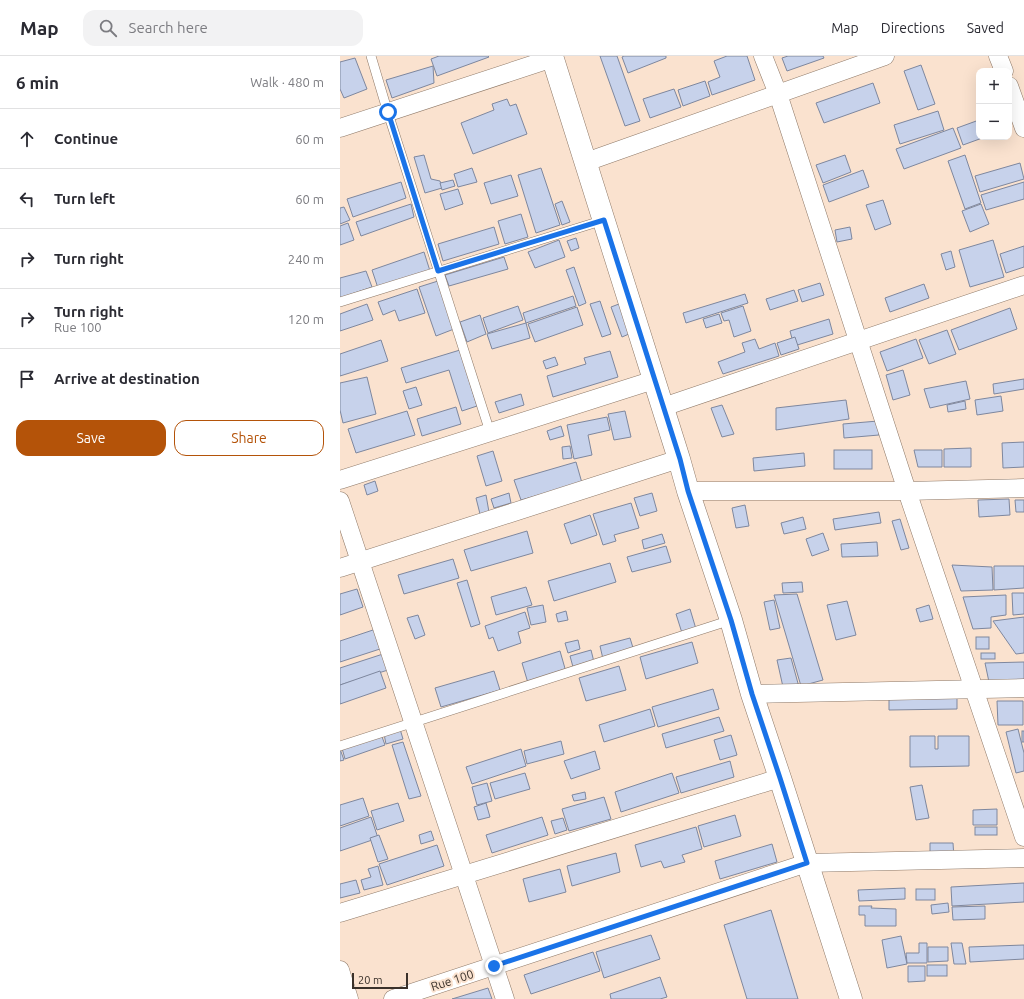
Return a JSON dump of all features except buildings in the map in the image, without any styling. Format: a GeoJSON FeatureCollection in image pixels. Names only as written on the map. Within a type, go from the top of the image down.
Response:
{"type":"FeatureCollection","features":[{"type":"Feature","properties":{"kind":"street"},"geometry":{"type":"LineString","coordinates":[[764,56],[778,94],[907,490],[1024,837]]}},
{"type":"Feature","properties":{"kind":"street"},"geometry":{"type":"LineString","coordinates":[[586,162],[885,56]]}},
{"type":"Feature","properties":{"kind":"street"},"geometry":{"type":"LineString","coordinates":[[998,56],[1003,68]]}},
{"type":"Feature","properties":{"kind":"street"},"geometry":{"type":"LineString","coordinates":[[340,128],[552,57],[680,459],[688,491],[731,620],[752,694],[851,999]]}},
{"type":"Feature","properties":{"kind":"street"},"geometry":{"type":"LineString","coordinates":[[1012,94],[1024,128]]}},
{"type":"Feature","properties":{"kind":"street"},"geometry":{"type":"LineString","coordinates":[[663,407],[1024,285]]}},
{"type":"Feature","properties":{"kind":"street"},"geometry":{"type":"LineString","coordinates":[[340,480],[654,380]]}},
{"type":"Feature","properties":{"kind":"street"},"geometry":{"type":"LineString","coordinates":[[340,568],[680,459]]}},
{"type":"Feature","properties":{"kind":"street"},"geometry":{"type":"LineString","coordinates":[[688,491],[1024,488]]}},
{"type":"Feature","properties":{"kind":"street"},"geometry":{"type":"LineString","coordinates":[[340,501],[505,999]]}},
{"type":"Feature","properties":{"kind":"street"},"geometry":{"type":"LineString","coordinates":[[752,694],[1024,688]]}},
{"type":"Feature","properties":{"kind":"street"},"geometry":{"type":"LineString","coordinates":[[340,913],[780,778]]}},
{"type":"Feature","properties":{"kind":"street","name":"Rue 100"},"geometry":{"type":"LineString","coordinates":[[393,999],[807,863],[1024,858]]}},
{"type":"Feature","properties":{"kind":"street"},"geometry":{"type":"LineString","coordinates":[[340,970],[349,999]]}},
{"type":"Feature","properties":{"kind":"lane"},"geometry":{"type":"LineString","coordinates":[[371,56],[490,432]]}},
{"type":"Feature","properties":{"kind":"lane"},"geometry":{"type":"LineString","coordinates":[[340,302],[604,220]]}},
{"type":"Feature","properties":{"kind":"lane"},"geometry":{"type":"LineString","coordinates":[[340,746],[731,620]]}},
{"type":"Feature","properties":{"kind":"route"},"geometry":{"type":"LineString","coordinates":[[388,112],[438,271],[604,220],[680,459],[688,491],[731,620],[752,694],[807,863],[494,966]]}}]}
